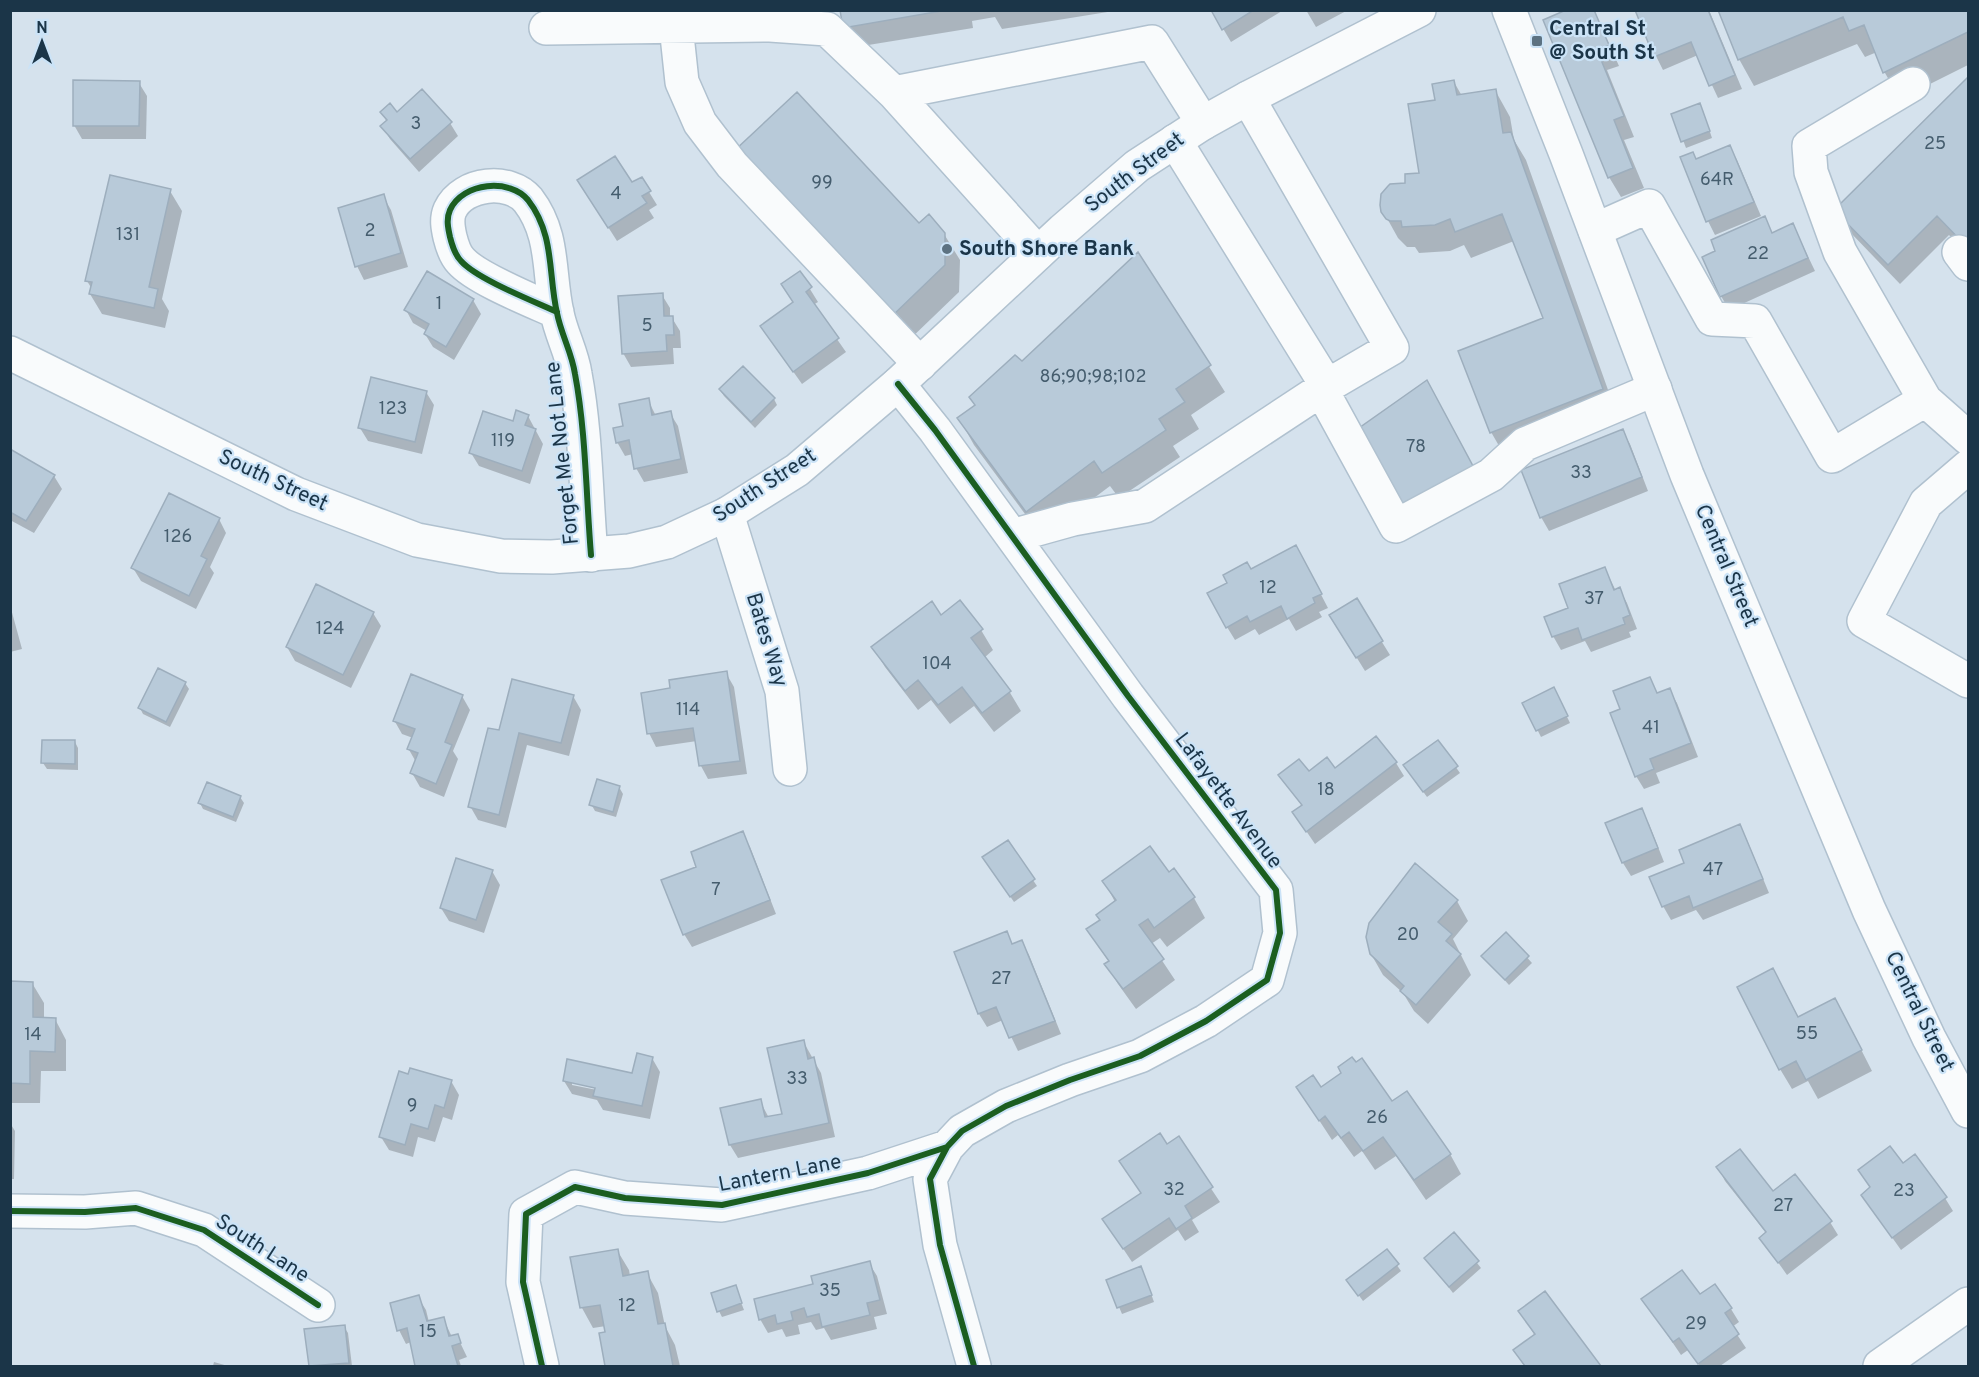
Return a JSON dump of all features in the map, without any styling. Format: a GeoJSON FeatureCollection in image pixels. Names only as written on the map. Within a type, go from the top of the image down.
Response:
{"type":"FeatureCollection","features":[{"type":"Feature","properties":{"kind":"street","name":"South Street"},"geometry":{"type":"LineString","coordinates":[[10,353],[296,494],[417,540],[501,556],[552,558],[629,551],[666,542],[727,514],[797,470],[909,374],[1038,253],[1128,173],[1203,123],[1419,10]]}},
{"type":"Feature","properties":{"kind":"street","name":"Central Street"},"geometry":{"type":"LineString","coordinates":[[1509,10],[1687,475],[1869,910],[1929,1038],[1968,1111]]}},
{"type":"Feature","properties":{"kind":"street"},"geometry":{"type":"LineString","coordinates":[[546,28],[770,25],[827,29],[894,93],[1038,253]]}},
{"type":"Feature","properties":{"kind":"street","name":"Lafayette Avenue"},"geometry":{"type":"LineString","coordinates":[[676,26],[682,82],[700,123],[732,165],[909,374],[1012,536],[1135,705],[1276,890],[1280,935],[1267,980],[1206,1020],[1140,1056],[1070,1080],[1006,1107],[962,1131],[947,1147],[930,1179],[940,1245],[974,1366]]}},
{"type":"Feature","properties":{"kind":"street"},"geometry":{"type":"LineString","coordinates":[[894,93],[1152,42],[1203,123]]}},
{"type":"Feature","properties":{"kind":"street"},"geometry":{"type":"LineString","coordinates":[[1913,84],[1809,146],[1811,172],[1840,252],[1925,400],[1968,438]]}},
{"type":"Feature","properties":{"kind":"street"},"geometry":{"type":"LineString","coordinates":[[1012,536],[1073,519],[1144,506],[1324,387],[1392,348],[1248,98]]}},
{"type":"Feature","properties":{"kind":"street"},"geometry":{"type":"LineString","coordinates":[[1175,141],[1324,387],[1396,526],[1491,475],[1525,444],[1655,389]]}},
{"type":"Feature","properties":{"kind":"street"},"geometry":{"type":"LineString","coordinates":[[1594,230],[1648,206],[1712,319],[1755,321],[1832,456],[1925,400]]}},
{"type":"Feature","properties":{"kind":"street","name":"Forget Me Not Lane"},"geometry":{"type":"LineString","coordinates":[[557,312],[575,373],[591,555]]}},
{"type":"Feature","properties":{"kind":"street"},"geometry":{"type":"LineString","coordinates":[[1968,467],[1926,503],[1864,621],[1968,681]]}},
{"type":"Feature","properties":{"kind":"street","name":"Bates Way"},"geometry":{"type":"LineString","coordinates":[[727,514],[782,691],[790,769]]}},
{"type":"Feature","properties":{"kind":"street","name":"Lantern Lane"},"geometry":{"type":"LineString","coordinates":[[542,1366],[523,1282],[526,1214],[575,1187],[625,1198],[722,1205],[868,1173],[947,1147]]}},
{"type":"Feature","properties":{"kind":"street","name":"South Lane"},"geometry":{"type":"LineString","coordinates":[[10,1211],[85,1212],[136,1208],[204,1230],[318,1305]]}},
{"type":"Feature","properties":{"kind":"street"},"geometry":{"type":"LineString","coordinates":[[1880,1366],[1968,1304]]}},
{"type":"Feature","properties":{"kind":"building"},"geometry":{"type":"Polygon","coordinates":[[[840,10],[947,10],[843,28],[840,10]]]}},
{"type":"Feature","properties":{"kind":"building"},"geometry":{"type":"Polygon","coordinates":[[[1211,10],[1254,10],[1222,30],[1211,10]]]}},
{"type":"Feature","properties":{"kind":"building"},"geometry":{"type":"Polygon","coordinates":[[[1566,10],[1594,10],[1609,45],[1597,50],[1624,116],[1614,120],[1633,168],[1608,178],[1543,20],[1566,10]]]}},
{"type":"Feature","properties":{"kind":"building"},"geometry":{"type":"Polygon","coordinates":[[[1635,10],[1708,10],[1735,75],[1709,86],[1691,42],[1654,57],[1635,10]]]}},
{"type":"Feature","properties":{"kind":"building"},"geometry":{"type":"Polygon","coordinates":[[[1718,10],[1968,10],[1968,32],[1883,73],[1864,25],[1849,31],[1843,17],[1738,60],[1718,10]]]}},
{"type":"Feature","properties":{"kind":"building"},"geometry":{"type":"Polygon","coordinates":[[[1968,77],[1968,248],[1937,216],[1888,265],[1834,210],[1968,77]]]}},
{"type":"Feature","properties":{"kind":"building"},"geometry":{"type":"Polygon","coordinates":[[[73,80],[140,81],[139,126],[73,126],[73,80]]]}},
{"type":"Feature","properties":{"kind":"building"},"geometry":{"type":"Polygon","coordinates":[[[1454,80],[1457,95],[1496,89],[1503,133],[1511,132],[1603,389],[1490,433],[1458,351],[1543,318],[1502,214],[1455,232],[1450,219],[1435,225],[1402,227],[1401,221],[1386,219],[1381,212],[1380,205],[1381,194],[1390,184],[1405,183],[1405,174],[1419,173],[1408,104],[1435,100],[1432,84],[1454,80]]]}},
{"type":"Feature","properties":{"kind":"building"},"geometry":{"type":"Polygon","coordinates":[[[422,89],[452,122],[410,159],[380,126],[387,120],[380,112],[390,103],[397,112],[422,89]]]}},
{"type":"Feature","properties":{"kind":"building"},"geometry":{"type":"Polygon","coordinates":[[[797,92],[919,223],[929,214],[945,233],[945,265],[890,318],[734,151],[797,92]]]}},
{"type":"Feature","properties":{"kind":"building"},"geometry":{"type":"Polygon","coordinates":[[[1700,103],[1710,131],[1681,142],[1671,114],[1700,103]]]}},
{"type":"Feature","properties":{"kind":"building"},"geometry":{"type":"Polygon","coordinates":[[[1730,145],[1754,202],[1706,222],[1680,157],[1693,152],[1696,159],[1730,145]]]}},
{"type":"Feature","properties":{"kind":"building"},"geometry":{"type":"Polygon","coordinates":[[[615,156],[632,182],[642,177],[651,191],[642,196],[647,203],[608,228],[577,180],[615,156]]]}},
{"type":"Feature","properties":{"kind":"building"},"geometry":{"type":"Polygon","coordinates":[[[110,175],[171,189],[149,287],[158,289],[154,308],[89,294],[92,282],[85,281],[110,175]]]}},
{"type":"Feature","properties":{"kind":"building"},"geometry":{"type":"Polygon","coordinates":[[[384,194],[401,253],[355,267],[338,208],[384,194]]]}},
{"type":"Feature","properties":{"kind":"building"},"geometry":{"type":"Polygon","coordinates":[[[1765,216],[1772,233],[1793,223],[1808,258],[1720,297],[1702,257],[1715,251],[1711,240],[1765,216]]]}},
{"type":"Feature","properties":{"kind":"building"},"geometry":{"type":"Polygon","coordinates":[[[1138,252],[1211,365],[1176,389],[1185,402],[1159,419],[1166,430],[1102,473],[1094,461],[1026,512],[957,418],[975,405],[969,397],[1015,355],[1022,361],[1138,252]]]}},
{"type":"Feature","properties":{"kind":"building"},"geometry":{"type":"Polygon","coordinates":[[[427,271],[474,299],[446,347],[424,334],[429,324],[404,310],[427,271]]]}},
{"type":"Feature","properties":{"kind":"building"},"geometry":{"type":"Polygon","coordinates":[[[800,271],[812,287],[806,292],[839,338],[793,372],[760,326],[793,302],[781,284],[800,271]]]}},
{"type":"Feature","properties":{"kind":"building"},"geometry":{"type":"Polygon","coordinates":[[[663,293],[664,316],[673,316],[674,335],[666,335],[667,351],[622,354],[618,296],[663,293]]]}},
{"type":"Feature","properties":{"kind":"building"},"geometry":{"type":"Polygon","coordinates":[[[743,366],[775,398],[751,422],[719,389],[743,366]]]}},
{"type":"Feature","properties":{"kind":"building"},"geometry":{"type":"Polygon","coordinates":[[[371,377],[427,391],[415,442],[358,428],[371,377]]]}},
{"type":"Feature","properties":{"kind":"building"},"geometry":{"type":"Polygon","coordinates":[[[1427,380],[1473,466],[1401,505],[1359,428],[1427,380]]]}},
{"type":"Feature","properties":{"kind":"building"},"geometry":{"type":"Polygon","coordinates":[[[649,398],[652,415],[671,411],[681,459],[634,469],[629,440],[616,443],[613,428],[623,426],[619,404],[649,398]]]}},
{"type":"Feature","properties":{"kind":"building"},"geometry":{"type":"Polygon","coordinates":[[[516,410],[529,415],[525,425],[536,429],[522,471],[469,453],[483,411],[513,421],[516,410]]]}},
{"type":"Feature","properties":{"kind":"building"},"geometry":{"type":"Polygon","coordinates":[[[1623,429],[1642,477],[1540,518],[1521,470],[1623,429]]]}},
{"type":"Feature","properties":{"kind":"building"},"geometry":{"type":"Polygon","coordinates":[[[10,449],[55,475],[26,521],[10,512],[10,449]]]}},
{"type":"Feature","properties":{"kind":"building"},"geometry":{"type":"Polygon","coordinates":[[[169,493],[220,518],[201,556],[207,559],[189,596],[131,568],[169,493]]]}},
{"type":"Feature","properties":{"kind":"building"},"geometry":{"type":"Polygon","coordinates":[[[1296,545],[1322,594],[1313,598],[1315,603],[1287,619],[1281,606],[1250,622],[1247,616],[1226,628],[1207,593],[1227,583],[1223,575],[1247,562],[1251,569],[1296,545]]]}},
{"type":"Feature","properties":{"kind":"building"},"geometry":{"type":"Polygon","coordinates":[[[1605,567],[1614,590],[1620,587],[1630,615],[1623,618],[1625,624],[1582,640],[1578,628],[1552,637],[1544,617],[1568,608],[1559,584],[1605,567]]]}},
{"type":"Feature","properties":{"kind":"building"},"geometry":{"type":"Polygon","coordinates":[[[316,584],[374,612],[343,675],[286,647],[316,584]]]}},
{"type":"Feature","properties":{"kind":"building"},"geometry":{"type":"Polygon","coordinates":[[[1357,598],[1383,641],[1356,658],[1329,615],[1357,598]]]}},
{"type":"Feature","properties":{"kind":"building"},"geometry":{"type":"Polygon","coordinates":[[[960,600],[983,629],[971,638],[1011,691],[982,713],[962,687],[938,705],[918,680],[905,691],[871,647],[932,601],[941,615],[960,600]]]}},
{"type":"Feature","properties":{"kind":"building"},"geometry":{"type":"Polygon","coordinates":[[[158,668],[186,682],[166,722],[138,708],[158,668]]]}},
{"type":"Feature","properties":{"kind":"building"},"geometry":{"type":"Polygon","coordinates":[[[727,671],[740,761],[699,766],[693,728],[647,734],[641,693],[670,688],[669,680],[727,671]]]}},
{"type":"Feature","properties":{"kind":"building"},"geometry":{"type":"Polygon","coordinates":[[[411,674],[463,695],[445,742],[452,745],[436,784],[410,773],[418,753],[407,749],[415,729],[393,721],[411,674]]]}},
{"type":"Feature","properties":{"kind":"building"},"geometry":{"type":"Polygon","coordinates":[[[1650,677],[1657,693],[1670,688],[1691,743],[1650,759],[1654,769],[1635,777],[1610,713],[1620,709],[1613,691],[1650,677]]]}},
{"type":"Feature","properties":{"kind":"building"},"geometry":{"type":"Polygon","coordinates":[[[512,679],[574,695],[561,743],[519,733],[499,815],[468,807],[488,728],[499,730],[512,679]]]}},
{"type":"Feature","properties":{"kind":"building"},"geometry":{"type":"Polygon","coordinates":[[[1554,687],[1568,716],[1536,731],[1522,703],[1554,687]]]}},
{"type":"Feature","properties":{"kind":"building"},"geometry":{"type":"Polygon","coordinates":[[[1376,736],[1397,762],[1306,832],[1292,812],[1302,805],[1278,775],[1299,759],[1309,771],[1327,757],[1335,768],[1376,736]]]}},
{"type":"Feature","properties":{"kind":"building"},"geometry":{"type":"Polygon","coordinates":[[[42,740],[75,740],[75,764],[41,763],[42,740]]]}},
{"type":"Feature","properties":{"kind":"building"},"geometry":{"type":"Polygon","coordinates":[[[1438,740],[1458,766],[1423,792],[1403,765],[1438,740]]]}},
{"type":"Feature","properties":{"kind":"building"},"geometry":{"type":"Polygon","coordinates":[[[597,779],[620,786],[613,812],[589,805],[597,779]]]}},
{"type":"Feature","properties":{"kind":"building"},"geometry":{"type":"Polygon","coordinates":[[[207,782],[241,796],[233,817],[198,803],[207,782]]]}},
{"type":"Feature","properties":{"kind":"building"},"geometry":{"type":"Polygon","coordinates":[[[1642,808],[1658,848],[1622,863],[1605,823],[1642,808]]]}},
{"type":"Feature","properties":{"kind":"building"},"geometry":{"type":"Polygon","coordinates":[[[1740,824],[1763,879],[1693,908],[1689,896],[1662,907],[1649,877],[1684,863],[1679,850],[1740,824]]]}},
{"type":"Feature","properties":{"kind":"building"},"geometry":{"type":"Polygon","coordinates":[[[743,831],[770,900],[683,935],[661,880],[696,867],[691,852],[743,831]]]}},
{"type":"Feature","properties":{"kind":"building"},"geometry":{"type":"Polygon","coordinates":[[[1008,840],[1035,879],[1010,897],[982,857],[1008,840]]]}},
{"type":"Feature","properties":{"kind":"building"},"geometry":{"type":"Polygon","coordinates":[[[1150,846],[1169,872],[1174,868],[1195,897],[1154,928],[1148,919],[1139,925],[1164,959],[1123,989],[1104,964],[1109,961],[1086,929],[1100,920],[1096,915],[1116,900],[1102,881],[1150,846]]]}},
{"type":"Feature","properties":{"kind":"building"},"geometry":{"type":"Polygon","coordinates":[[[456,858],[493,870],[476,920],[440,908],[456,858]]]}},
{"type":"Feature","properties":{"kind":"building"},"geometry":{"type":"Polygon","coordinates":[[[1415,863],[1458,900],[1438,922],[1452,934],[1446,941],[1461,954],[1416,1005],[1400,991],[1404,986],[1370,954],[1366,937],[1369,923],[1415,863]]]}},
{"type":"Feature","properties":{"kind":"building"},"geometry":{"type":"Polygon","coordinates":[[[1007,931],[1012,944],[1022,940],[1055,1021],[1009,1038],[996,1007],[978,1014],[954,952],[1007,931]]]}},
{"type":"Feature","properties":{"kind":"building"},"geometry":{"type":"Polygon","coordinates":[[[1506,932],[1529,956],[1505,980],[1481,956],[1506,932]]]}},
{"type":"Feature","properties":{"kind":"building"},"geometry":{"type":"Polygon","coordinates":[[[1773,968],[1798,1017],[1835,998],[1862,1050],[1806,1080],[1796,1061],[1779,1070],[1737,987],[1773,968]]]}},
{"type":"Feature","properties":{"kind":"building"},"geometry":{"type":"Polygon","coordinates":[[[10,981],[33,982],[33,1017],[56,1018],[55,1052],[30,1051],[30,1084],[10,1083],[10,981]]]}},
{"type":"Feature","properties":{"kind":"building"},"geometry":{"type":"Polygon","coordinates":[[[804,1040],[808,1059],[814,1057],[829,1123],[729,1145],[720,1108],[761,1099],[765,1117],[782,1114],[767,1048],[804,1040]]]}},
{"type":"Feature","properties":{"kind":"building"},"geometry":{"type":"Polygon","coordinates":[[[637,1053],[653,1057],[642,1106],[593,1096],[595,1088],[563,1081],[567,1059],[632,1073],[637,1053]]]}},
{"type":"Feature","properties":{"kind":"building"},"geometry":{"type":"Polygon","coordinates":[[[1352,1057],[1356,1062],[1362,1058],[1392,1101],[1407,1091],[1451,1154],[1414,1180],[1383,1137],[1363,1151],[1349,1132],[1341,1138],[1325,1116],[1319,1121],[1296,1087],[1313,1075],[1321,1087],[1341,1073],[1338,1067],[1352,1057]]]}},
{"type":"Feature","properties":{"kind":"building"},"geometry":{"type":"Polygon","coordinates":[[[410,1068],[452,1080],[444,1108],[435,1105],[428,1129],[411,1124],[405,1145],[379,1137],[399,1071],[408,1074],[410,1068]]]}},
{"type":"Feature","properties":{"kind":"building"},"geometry":{"type":"Polygon","coordinates":[[[1160,1133],[1167,1144],[1179,1136],[1213,1187],[1185,1206],[1192,1218],[1176,1229],[1169,1218],[1123,1249],[1102,1219],[1141,1193],[1119,1161],[1160,1133]]]}},
{"type":"Feature","properties":{"kind":"building"},"geometry":{"type":"Polygon","coordinates":[[[1890,1146],[1903,1163],[1915,1154],[1947,1197],[1892,1238],[1861,1195],[1870,1187],[1858,1170],[1890,1146]]]}},
{"type":"Feature","properties":{"kind":"building"},"geometry":{"type":"Polygon","coordinates":[[[1740,1149],[1773,1191],[1795,1174],[1832,1221],[1778,1263],[1759,1238],[1766,1232],[1716,1167],[1740,1149]]]}},
{"type":"Feature","properties":{"kind":"building"},"geometry":{"type":"Polygon","coordinates":[[[1454,1232],[1479,1261],[1449,1287],[1424,1258],[1454,1232]]]}},
{"type":"Feature","properties":{"kind":"building"},"geometry":{"type":"Polygon","coordinates":[[[618,1249],[623,1276],[648,1271],[658,1324],[665,1323],[673,1366],[605,1366],[599,1333],[605,1332],[600,1305],[580,1308],[570,1257],[618,1249]]]}},
{"type":"Feature","properties":{"kind":"building"},"geometry":{"type":"Polygon","coordinates":[[[1387,1249],[1399,1264],[1358,1296],[1346,1280],[1387,1249]]]}},
{"type":"Feature","properties":{"kind":"building"},"geometry":{"type":"Polygon","coordinates":[[[870,1261],[880,1300],[867,1303],[870,1315],[822,1327],[819,1314],[807,1317],[804,1308],[791,1312],[793,1320],[777,1324],[775,1315],[759,1320],[754,1299],[813,1284],[811,1276],[870,1261]]]}},
{"type":"Feature","properties":{"kind":"building"},"geometry":{"type":"Polygon","coordinates":[[[1141,1266],[1152,1295],[1117,1308],[1106,1280],[1141,1266]]]}},
{"type":"Feature","properties":{"kind":"building"},"geometry":{"type":"Polygon","coordinates":[[[1682,1270],[1700,1294],[1715,1284],[1732,1308],[1725,1313],[1739,1334],[1698,1364],[1679,1338],[1673,1342],[1641,1299],[1682,1270]]]}},
{"type":"Feature","properties":{"kind":"building"},"geometry":{"type":"Polygon","coordinates":[[[736,1285],[742,1303],[717,1312],[711,1293],[736,1285]]]}},
{"type":"Feature","properties":{"kind":"building"},"geometry":{"type":"Polygon","coordinates":[[[1545,1291],[1601,1366],[1525,1366],[1513,1350],[1535,1334],[1518,1311],[1545,1291]]]}},
{"type":"Feature","properties":{"kind":"building"},"geometry":{"type":"Polygon","coordinates":[[[419,1295],[427,1321],[444,1317],[449,1336],[458,1334],[461,1343],[452,1346],[458,1366],[415,1366],[407,1328],[397,1331],[390,1303],[419,1295]]]}},
{"type":"Feature","properties":{"kind":"building"},"geometry":{"type":"Polygon","coordinates":[[[345,1325],[349,1363],[309,1366],[304,1329],[345,1325]]]}},
{"type":"Feature","properties":{"kind":"cycle path"},"geometry":{"type":"LineString","coordinates":[[557,312],[547,307],[520,296],[492,282],[461,261],[453,247],[448,224],[450,210],[456,201],[465,194],[487,186],[510,188],[528,200],[543,227],[547,241],[554,298],[557,313],[574,366],[579,396],[591,555]]}},
{"type":"Feature","properties":{"kind":"cycle path"},"geometry":{"type":"LineString","coordinates":[[898,384],[935,430],[1128,696],[1276,890],[1280,933],[1267,980],[1206,1021],[1140,1056],[1070,1080],[1006,1106],[962,1131],[947,1147],[930,1179],[940,1245],[974,1366]]}},
{"type":"Feature","properties":{"kind":"cycle path"},"geometry":{"type":"LineString","coordinates":[[542,1366],[523,1282],[526,1214],[575,1187],[625,1198],[722,1205],[868,1173],[947,1147]]}},
{"type":"Feature","properties":{"kind":"cycle path"},"geometry":{"type":"LineString","coordinates":[[10,1211],[85,1212],[136,1208],[204,1230],[318,1305]]}},
{"type":"Feature","properties":{"kind":"place","name":"Central St @ South St"},"geometry":{"type":"Point","coordinates":[1537,41]}},
{"type":"Feature","properties":{"kind":"place","name":"South Shore Bank"},"geometry":{"type":"Point","coordinates":[947,249]}}]}
